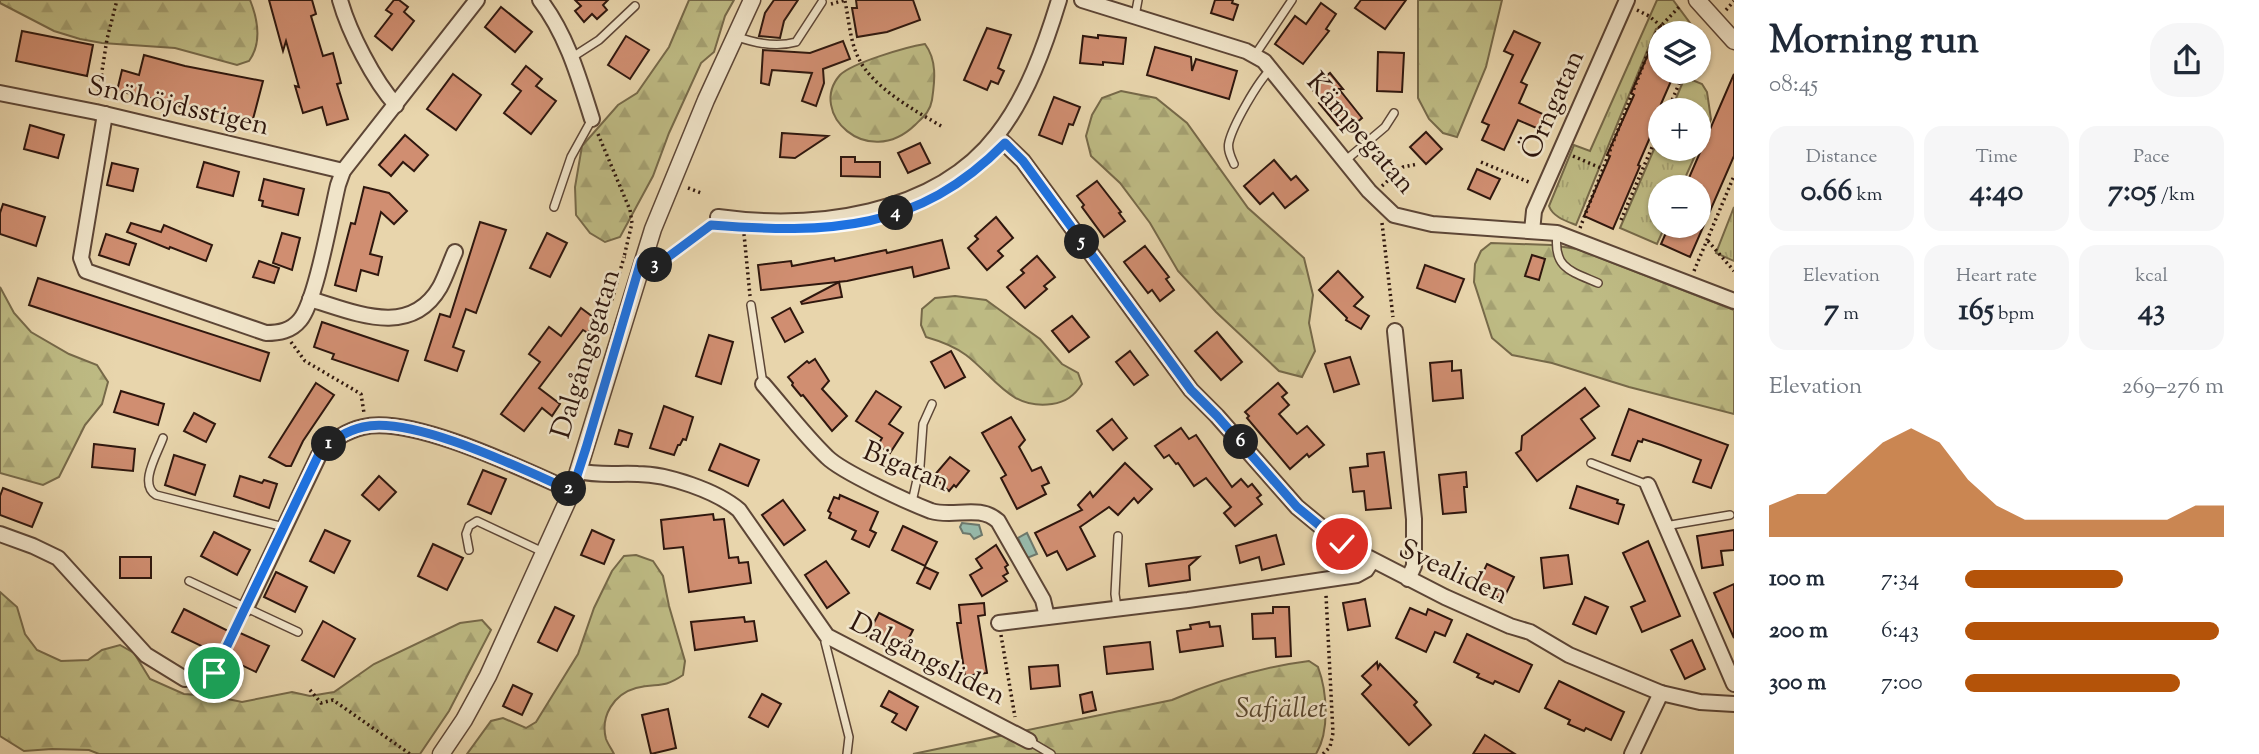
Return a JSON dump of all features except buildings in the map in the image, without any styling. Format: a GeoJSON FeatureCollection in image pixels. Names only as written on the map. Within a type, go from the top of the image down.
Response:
{"type":"FeatureCollection","features":[{"type":"Feature","properties":{"kind":"street"},"geometry":{"type":"LineString","coordinates":[[340,0],[356,39],[385,93],[396,105]]}},
{"type":"Feature","properties":{"kind":"street"},"geometry":{"type":"LineString","coordinates":[[100,113],[81,258],[86,271],[266,333],[283,332],[299,321],[310,299],[343,171],[477,0]]}},
{"type":"Feature","properties":{"kind":"street"},"geometry":{"type":"LineString","coordinates":[[540,0],[561,32],[592,119]]}},
{"type":"Feature","properties":{"kind":"street","name":"Dalgångsgatan"},"geometry":{"type":"LineString","coordinates":[[441,754],[464,720],[488,676],[572,491],[641,261],[706,100],[752,0]]}},
{"type":"Feature","properties":{"kind":"street"},"geometry":{"type":"LineString","coordinates":[[718,216],[742,220],[810,220],[872,211],[904,201],[955,174],[974,161],[997,136],[1012,113],[1029,79],[1059,0]]}},
{"type":"Feature","properties":{"kind":"street","name":"Kämpegatan"},"geometry":{"type":"LineString","coordinates":[[1082,0],[1255,55],[1271,69],[1373,194],[1394,215],[1418,223],[1557,233],[1734,301]]}},
{"type":"Feature","properties":{"kind":"street"},"geometry":{"type":"LineString","coordinates":[[1697,0],[1734,41]]}},
{"type":"Feature","properties":{"kind":"street","name":"Örngatan"},"geometry":{"type":"LineString","coordinates":[[1532,230],[1534,211],[1630,4]]}},
{"type":"Feature","properties":{"kind":"street","name":"Snöhöjdsstigen"},"geometry":{"type":"LineString","coordinates":[[0,93],[100,113],[343,171]]}},
{"type":"Feature","properties":{"kind":"street","name":"Svealiden"},"geometry":{"type":"LineString","coordinates":[[997,136],[1023,161],[1191,390],[1297,507],[1342,544],[1408,579],[1510,626],[1530,632],[1569,655],[1661,693],[1700,702],[1734,704]]}},
{"type":"Feature","properties":{"kind":"street"},"geometry":{"type":"LineString","coordinates":[[310,299],[373,318],[398,318],[424,307],[435,295],[455,252]]}},
{"type":"Feature","properties":{"kind":"street"},"geometry":{"type":"LineString","coordinates":[[1395,331],[1414,519],[1414,566],[1408,579]]}},
{"type":"Feature","properties":{"kind":"street","name":"Bigatan"},"geometry":{"type":"LineString","coordinates":[[763,384],[828,458],[842,468],[939,513],[980,512],[992,515],[1043,600],[1046,617]]}},
{"type":"Feature","properties":{"kind":"street"},"geometry":{"type":"LineString","coordinates":[[246,608],[319,454],[328,444],[345,433],[365,426],[413,430],[445,439],[572,491]]}},
{"type":"Feature","properties":{"kind":"street","name":"Dalgångsliden"},"geometry":{"type":"LineString","coordinates":[[578,471],[600,475],[639,474],[667,478],[731,502],[827,636],[1029,741]]}},
{"type":"Feature","properties":{"kind":"street"},"geometry":{"type":"LineString","coordinates":[[1648,485],[1734,684]]}},
{"type":"Feature","properties":{"kind":"street"},"geometry":{"type":"LineString","coordinates":[[0,534],[58,558],[146,655],[185,679]]}},
{"type":"Feature","properties":{"kind":"street"},"geometry":{"type":"LineString","coordinates":[[999,623],[1188,600],[1357,575],[1366,570],[1372,561]]}},
{"type":"Feature","properties":{"kind":"street"},"geometry":{"type":"LineString","coordinates":[[1632,754],[1661,693]]}},
{"type":"Feature","properties":{"kind":"lane"},"geometry":{"type":"LineString","coordinates":[[1135,16],[1138,0]]}},
{"type":"Feature","properties":{"kind":"lane"},"geometry":{"type":"LineString","coordinates":[[1255,55],[1292,0]]}},
{"type":"Feature","properties":{"kind":"lane"},"geometry":{"type":"LineString","coordinates":[[735,36],[770,45],[796,42],[822,2]]}},
{"type":"Feature","properties":{"kind":"lane"},"geometry":{"type":"LineString","coordinates":[[571,58],[599,40],[635,6]]}},
{"type":"Feature","properties":{"kind":"lane"},"geometry":{"type":"LineString","coordinates":[[1234,164],[1229,153],[1229,142],[1250,97],[1271,69]]}},
{"type":"Feature","properties":{"kind":"lane"},"geometry":{"type":"LineString","coordinates":[[1346,160],[1385,127],[1394,113]]}},
{"type":"Feature","properties":{"kind":"lane"},"geometry":{"type":"LineString","coordinates":[[554,207],[571,157],[592,119]]}},
{"type":"Feature","properties":{"kind":"lane"},"geometry":{"type":"LineString","coordinates":[[1557,233],[1555,250],[1558,259],[1566,268],[1598,283]]}},
{"type":"Feature","properties":{"kind":"lane"},"geometry":{"type":"LineString","coordinates":[[751,305],[763,384]]}},
{"type":"Feature","properties":{"kind":"lane"},"geometry":{"type":"LineString","coordinates":[[912,502],[920,466],[923,424],[932,404]]}},
{"type":"Feature","properties":{"kind":"lane"},"geometry":{"type":"LineString","coordinates":[[163,438],[149,475],[150,491],[284,527]]}},
{"type":"Feature","properties":{"kind":"lane"},"geometry":{"type":"LineString","coordinates":[[1591,463],[1648,485]]}},
{"type":"Feature","properties":{"kind":"lane"},"geometry":{"type":"LineString","coordinates":[[1665,526],[1730,515]]}},
{"type":"Feature","properties":{"kind":"lane"},"geometry":{"type":"LineString","coordinates":[[469,550],[466,534],[469,526],[477,521],[544,552]]}},
{"type":"Feature","properties":{"kind":"lane"},"geometry":{"type":"LineString","coordinates":[[1117,608],[1115,594],[1118,536]]}},
{"type":"Feature","properties":{"kind":"lane"},"geometry":{"type":"LineString","coordinates":[[189,580],[298,632]]}},
{"type":"Feature","properties":{"kind":"lane"},"geometry":{"type":"LineString","coordinates":[[827,636],[825,642],[849,737],[847,754]]}},
{"type":"Feature","properties":{"kind":"lane"},"geometry":{"type":"LineString","coordinates":[[1029,741],[1051,754]]}},
{"type":"Feature","properties":{"kind":"path"},"geometry":{"type":"LineString","coordinates":[[100,113],[107,39],[117,0]]}},
{"type":"Feature","properties":{"kind":"path"},"geometry":{"type":"LineString","coordinates":[[845,1],[860,63],[892,94],[943,127]]}},
{"type":"Feature","properties":{"kind":"path"},"geometry":{"type":"LineString","coordinates":[[1725,11],[1734,1]]}},
{"type":"Feature","properties":{"kind":"path"},"geometry":{"type":"LineString","coordinates":[[1630,4],[1655,21]]}},
{"type":"Feature","properties":{"kind":"path"},"geometry":{"type":"LineString","coordinates":[[1666,21],[1680,6]]}},
{"type":"Feature","properties":{"kind":"path"},"geometry":{"type":"LineString","coordinates":[[1578,232],[1648,55]]}},
{"type":"Feature","properties":{"kind":"path"},"geometry":{"type":"LineString","coordinates":[[592,119],[630,210],[632,223],[612,302]]}},
{"type":"Feature","properties":{"kind":"path"},"geometry":{"type":"LineString","coordinates":[[1568,154],[1603,169]]}},
{"type":"Feature","properties":{"kind":"path"},"geometry":{"type":"LineString","coordinates":[[1621,220],[1648,157]]}},
{"type":"Feature","properties":{"kind":"path"},"geometry":{"type":"LineString","coordinates":[[1481,162],[1534,184]]}},
{"type":"Feature","properties":{"kind":"path"},"geometry":{"type":"LineString","coordinates":[[1373,194],[1403,167],[1418,164]]}},
{"type":"Feature","properties":{"kind":"path"},"geometry":{"type":"LineString","coordinates":[[1689,283],[1734,176]]}},
{"type":"Feature","properties":{"kind":"path"},"geometry":{"type":"LineString","coordinates":[[688,188],[701,193]]}},
{"type":"Feature","properties":{"kind":"path"},"geometry":{"type":"LineString","coordinates":[[1386,209],[1382,215],[1390,300]]}},
{"type":"Feature","properties":{"kind":"path"},"geometry":{"type":"LineString","coordinates":[[624,257],[656,266],[698,235],[718,216]]}},
{"type":"Feature","properties":{"kind":"path"},"geometry":{"type":"LineString","coordinates":[[744,227],[751,305]]}},
{"type":"Feature","properties":{"kind":"path"},"geometry":{"type":"LineString","coordinates":[[1707,240],[1734,271]]}},
{"type":"Feature","properties":{"kind":"path"},"geometry":{"type":"LineString","coordinates":[[283,332],[306,361],[361,394],[365,426]]}},
{"type":"Feature","properties":{"kind":"path"},"geometry":{"type":"LineString","coordinates":[[1323,754],[1329,747],[1333,733],[1325,579]]}},
{"type":"Feature","properties":{"kind":"path"},"geometry":{"type":"LineString","coordinates":[[185,679],[208,680],[246,608]]}},
{"type":"Feature","properties":{"kind":"path"},"geometry":{"type":"LineString","coordinates":[[999,623],[1015,717],[1010,730]]}},
{"type":"Feature","properties":{"kind":"path"},"geometry":{"type":"LineString","coordinates":[[310,690],[321,703],[333,701],[410,754]]}},
{"type":"Feature","properties":{"kind":"green space"},"geometry":{"type":"Polygon","coordinates":[[[0,0],[250,0],[257,23],[256,47],[249,61],[237,65],[175,48],[80,39],[54,31],[0,3],[0,0]]]}},
{"type":"Feature","properties":{"kind":"green space"},"geometry":{"type":"Polygon","coordinates":[[[689,0],[734,0],[725,16],[714,52],[701,63],[653,176],[620,237],[605,242],[590,233],[576,215],[575,187],[582,146],[618,105],[637,93],[669,47],[689,0]]]}},
{"type":"Feature","properties":{"kind":"green space"},"geometry":{"type":"Polygon","coordinates":[[[1418,0],[1502,0],[1486,67],[1457,137],[1443,133],[1429,119],[1418,98],[1418,0]]]}},
{"type":"Feature","properties":{"kind":"green space"},"geometry":{"type":"Polygon","coordinates":[[[1657,0],[1673,0],[1689,21],[1648,21],[1648,49],[1576,225],[1557,216],[1549,206],[1574,145],[1590,151],[1657,0]]]}},
{"type":"Feature","properties":{"kind":"green space"},"geometry":{"type":"Polygon","coordinates":[[[925,44],[932,57],[934,78],[931,104],[923,117],[897,138],[878,142],[861,139],[847,131],[837,119],[831,105],[832,90],[840,75],[867,61],[925,44]]]}},
{"type":"Feature","properties":{"kind":"green space"},"geometry":{"type":"Polygon","coordinates":[[[1682,84],[1702,84],[1708,98],[1676,98],[1682,84]]]}},
{"type":"Feature","properties":{"kind":"green space"},"geometry":{"type":"Polygon","coordinates":[[[1121,91],[1156,98],[1187,123],[1248,208],[1304,258],[1313,295],[1309,323],[1315,351],[1302,377],[1279,371],[1216,312],[1178,271],[1150,223],[1120,183],[1091,156],[1086,136],[1092,115],[1102,98],[1121,91]]]}},
{"type":"Feature","properties":{"kind":"green space"},"geometry":{"type":"Polygon","coordinates":[[[1649,161],[1693,161],[1686,175],[1648,175],[1648,238],[1660,238],[1657,244],[1620,228],[1649,161]]]}},
{"type":"Feature","properties":{"kind":"green space"},"geometry":{"type":"Polygon","coordinates":[[[1734,207],[1734,261],[1716,253],[1734,207]]]}},
{"type":"Feature","properties":{"kind":"green space"},"geometry":{"type":"Polygon","coordinates":[[[1491,243],[1551,245],[1577,249],[1734,310],[1734,414],[1629,387],[1552,363],[1512,355],[1492,338],[1474,282],[1475,264],[1481,251],[1491,243]]]}},
{"type":"Feature","properties":{"kind":"green space"},"geometry":{"type":"Polygon","coordinates":[[[0,287],[14,313],[31,332],[69,354],[97,365],[108,382],[102,404],[85,425],[59,477],[43,485],[0,473],[0,287]]]}},
{"type":"Feature","properties":{"kind":"green space"},"geometry":{"type":"Polygon","coordinates":[[[955,296],[986,300],[1040,339],[1062,364],[1078,373],[1082,384],[1069,398],[1061,402],[1037,405],[1025,402],[1004,390],[961,352],[926,337],[921,325],[922,309],[935,298],[955,296]]]}},
{"type":"Feature","properties":{"kind":"green space"},"geometry":{"type":"Polygon","coordinates":[[[636,555],[653,561],[663,576],[685,661],[683,675],[664,684],[628,691],[615,701],[605,722],[606,739],[614,754],[467,754],[491,721],[503,718],[526,728],[536,722],[578,654],[594,608],[612,571],[624,556],[636,555]]]}},
{"type":"Feature","properties":{"kind":"green space"},"geometry":{"type":"Polygon","coordinates":[[[0,592],[17,607],[25,634],[37,650],[61,661],[88,660],[102,650],[120,645],[134,653],[150,679],[184,694],[242,702],[292,692],[310,696],[334,692],[374,664],[460,623],[482,620],[491,630],[449,711],[420,754],[99,754],[89,750],[24,751],[0,736],[0,592]]]}},
{"type":"Feature","properties":{"kind":"green space","name":"Safjället"},"geometry":{"type":"Polygon","coordinates":[[[1309,661],[1318,667],[1326,711],[1323,734],[1316,754],[913,754],[1172,700],[1239,676],[1309,661]]]}},
{"type":"Feature","properties":{"kind":"shaded area"},"geometry":{"type":"Polygon","coordinates":[[[962,523],[979,525],[982,535],[974,539],[970,534],[963,533],[960,527],[962,523]]]}},
{"type":"Feature","properties":{"kind":"shaded area"},"geometry":{"type":"Polygon","coordinates":[[[1027,533],[1037,554],[1027,558],[1018,538],[1027,533]]]}},
{"type":"Feature","properties":{"kind":"route"},"geometry":{"type":"LineString","coordinates":[[214,673],[319,454],[328,444],[345,433],[365,426],[413,430],[473,449],[572,491],[641,261],[656,266],[711,225],[812,228],[865,223],[891,216],[942,193],[968,176],[1005,143],[1023,161],[1191,390],[1297,507],[1342,544]]}}]}
